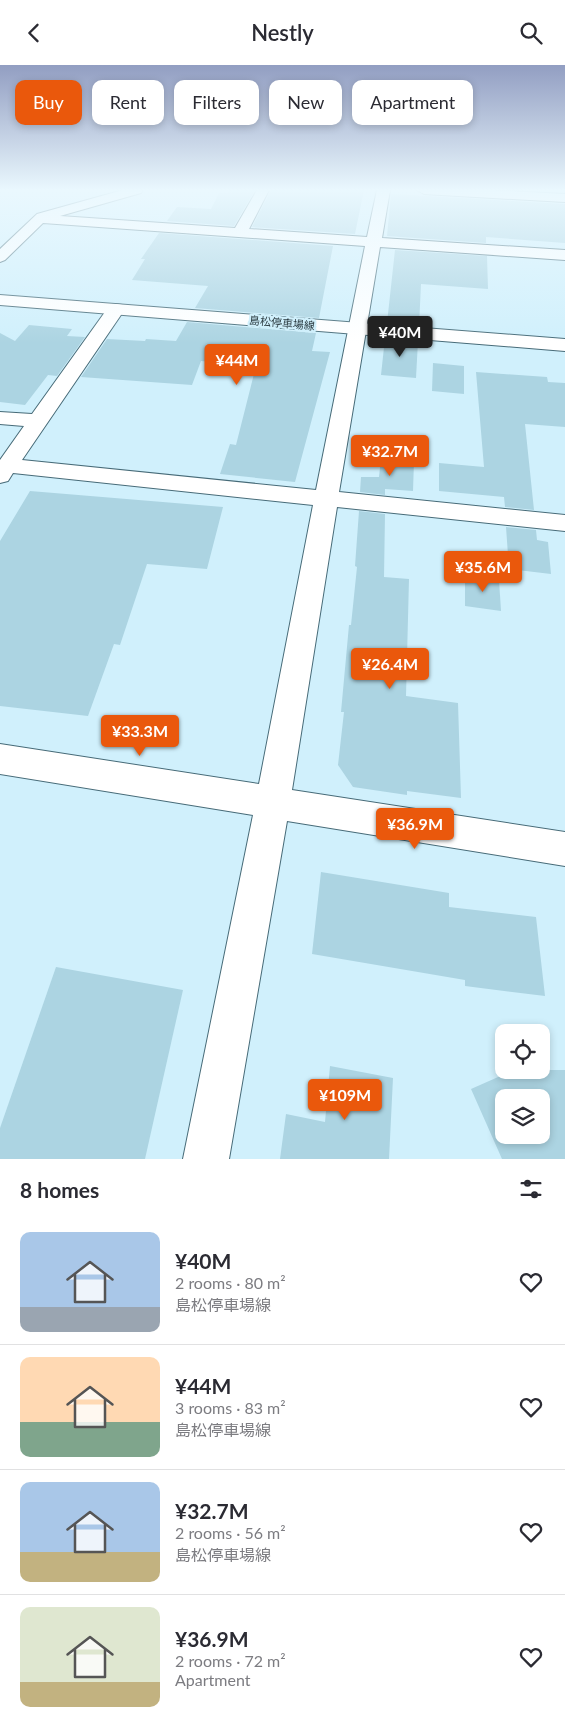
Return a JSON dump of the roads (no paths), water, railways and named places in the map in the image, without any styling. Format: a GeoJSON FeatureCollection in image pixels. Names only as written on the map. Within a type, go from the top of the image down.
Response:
{"type":"FeatureCollection","features":[{"type":"Feature","properties":{"kind":"street"},"geometry":{"type":"LineString","coordinates":[[0,257],[16,241]]}},
{"type":"Feature","properties":{"kind":"street"},"geometry":{"type":"LineString","coordinates":[[362,241],[565,255]]}},
{"type":"Feature","properties":{"kind":"street"},"geometry":{"type":"LineString","coordinates":[[206,1159],[273,802],[356,329],[375,242]]}},
{"type":"Feature","properties":{"kind":"street","name":"島松停車場線"},"geometry":{"type":"LineString","coordinates":[[0,300],[565,345]]}},
{"type":"Feature","properties":{"kind":"street"},"geometry":{"type":"LineString","coordinates":[[4,471],[116,309]]}},
{"type":"Feature","properties":{"kind":"street"},"geometry":{"type":"LineString","coordinates":[[0,417],[39,421]]}},
{"type":"Feature","properties":{"kind":"street"},"geometry":{"type":"LineString","coordinates":[[4,471],[327,499],[565,523]]}},
{"type":"Feature","properties":{"kind":"street"},"geometry":{"type":"LineString","coordinates":[[0,759],[565,849]]}}]}
